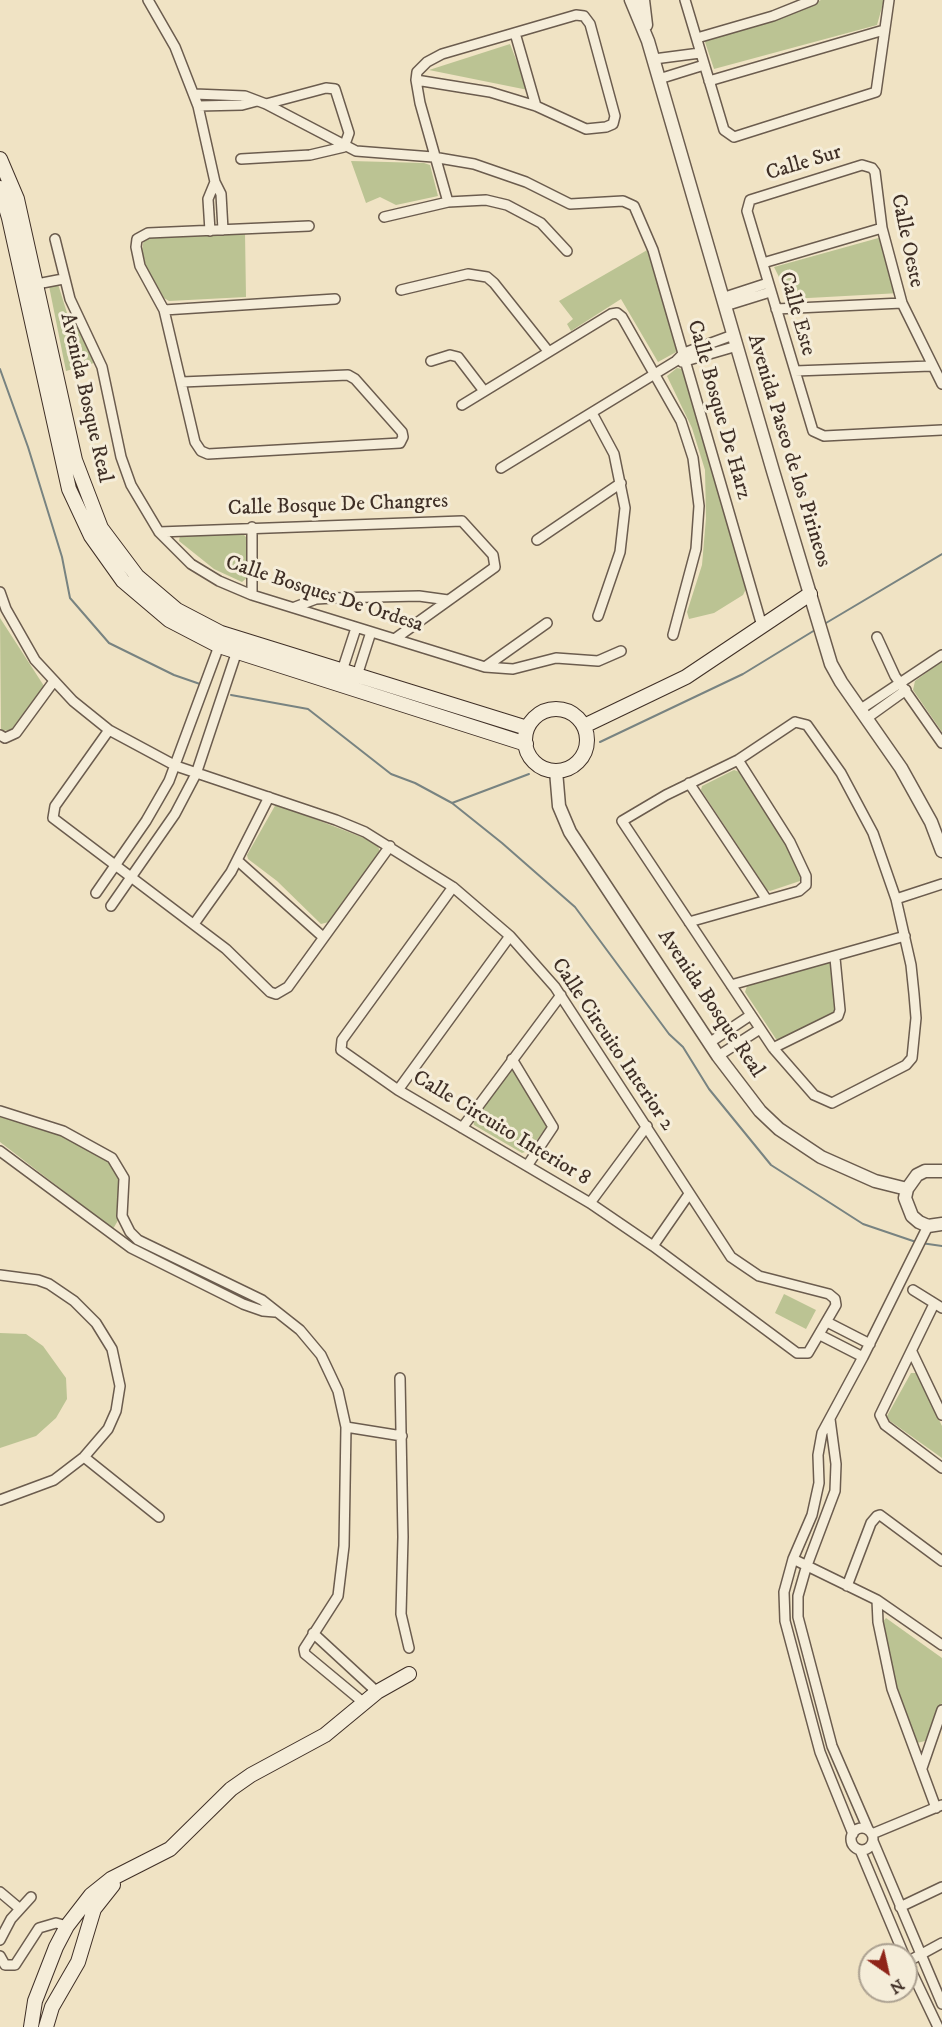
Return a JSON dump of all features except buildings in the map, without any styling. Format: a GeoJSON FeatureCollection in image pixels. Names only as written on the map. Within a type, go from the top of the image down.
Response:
{"type":"FeatureCollection","features":[{"type":"Feature","properties":{"kind":"main road","name":"Avenida Bosque Real"},"geometry":{"type":"LineString","coordinates":[[0,159],[17,199],[37,284],[69,489],[97,545],[123,581],[156,610],[186,630],[219,646],[340,677]]}},
{"type":"Feature","properties":{"kind":"main road","name":"Avenida Bosque Real"},"geometry":{"type":"LineString","coordinates":[[0,188],[51,384],[88,501],[114,548],[151,590],[177,610],[221,633],[525,744]]}},
{"type":"Feature","properties":{"kind":"main road"},"geometry":{"type":"LineString","coordinates":[[584,726],[686,677],[810,594]]}},
{"type":"Feature","properties":{"kind":"main road","name":"Avenida Bosque Real"},"geometry":{"type":"LineString","coordinates":[[355,682],[527,728]]}},
{"type":"Feature","properties":{"kind":"main road"},"geometry":{"type":"LineString","coordinates":[[554,709],[572,713],[584,726],[588,743],[580,760],[565,770],[547,770],[532,760],[525,744],[527,728],[537,716],[554,709]]}},
{"type":"Feature","properties":{"kind":"main road"},"geometry":{"type":"LineString","coordinates":[[31,2027],[33,2008],[43,1977],[67,1926],[91,1895],[111,1879],[170,1850],[231,1789],[251,1775],[326,1735],[378,1692],[409,1674]]}},
{"type":"Feature","properties":{"kind":"main road"},"geometry":{"type":"LineString","coordinates":[[46,2027],[52,2007],[78,1962],[94,1909],[127,1871]]}},
{"type":"Feature","properties":{"kind":"main road"},"geometry":{"type":"LineString","coordinates":[[67,1926],[84,1940]]}},
{"type":"Feature","properties":{"kind":"main road"},"geometry":{"type":"LineString","coordinates":[[43,1977],[66,1984]]}},
{"type":"Feature","properties":{"kind":"street"},"geometry":{"type":"LineString","coordinates":[[631,0],[648,40]]}},
{"type":"Feature","properties":{"kind":"street"},"geometry":{"type":"LineString","coordinates":[[643,0],[648,40]]}},
{"type":"Feature","properties":{"kind":"street"},"geometry":{"type":"LineString","coordinates":[[685,0],[724,130],[729,136],[740,136],[873,94],[878,87],[889,0]]}},
{"type":"Feature","properties":{"kind":"street"},"geometry":{"type":"LineString","coordinates":[[697,38],[773,16],[813,0]]}},
{"type":"Feature","properties":{"kind":"street"},"geometry":{"type":"LineString","coordinates":[[150,2],[175,47],[198,106],[215,182],[222,199],[223,230]]}},
{"type":"Feature","properties":{"kind":"street"},"geometry":{"type":"LineString","coordinates":[[576,15],[587,19],[614,121],[606,128],[586,129],[536,106],[490,92],[416,76],[427,62],[442,54],[576,15]]}},
{"type":"Feature","properties":{"kind":"street"},"geometry":{"type":"LineString","coordinates":[[709,81],[884,30]]}},
{"type":"Feature","properties":{"kind":"street"},"geometry":{"type":"LineString","coordinates":[[515,33],[536,106]]}},
{"type":"Feature","properties":{"kind":"street","name":"Avenida Paseo de los Pirineos"},"geometry":{"type":"LineString","coordinates":[[648,40],[831,664],[916,794],[942,851]]}},
{"type":"Feature","properties":{"kind":"street"},"geometry":{"type":"LineString","coordinates":[[654,59],[700,53]]}},
{"type":"Feature","properties":{"kind":"street"},"geometry":{"type":"LineString","coordinates":[[660,79],[704,65]]}},
{"type":"Feature","properties":{"kind":"street"},"geometry":{"type":"LineString","coordinates":[[407,66],[416,76],[434,157],[448,202]]}},
{"type":"Feature","properties":{"kind":"street"},"geometry":{"type":"LineString","coordinates":[[198,106],[242,105],[326,88],[335,89],[349,133],[344,147]]}},
{"type":"Feature","properties":{"kind":"street"},"geometry":{"type":"LineString","coordinates":[[194,94],[234,94],[262,102],[344,147],[369,153],[434,157]]}},
{"type":"Feature","properties":{"kind":"street"},"geometry":{"type":"LineString","coordinates":[[241,159],[310,155],[344,147]]}},
{"type":"Feature","properties":{"kind":"street","name":"Calle Bosque De Harz"},"geometry":{"type":"LineString","coordinates":[[434,157],[500,171],[570,204],[624,201],[633,206],[653,250],[682,359],[762,626]]}},
{"type":"Feature","properties":{"kind":"street","name":"Calle Sur"},"geometry":{"type":"LineString","coordinates":[[748,202],[862,165],[872,168]]}},
{"type":"Feature","properties":{"kind":"street","name":"Calle Oeste"},"geometry":{"type":"LineString","coordinates":[[872,168],[875,172],[882,228],[902,303],[931,366],[942,384]]}},
{"type":"Feature","properties":{"kind":"street"},"geometry":{"type":"LineString","coordinates":[[210,231],[208,198],[215,182]]}},
{"type":"Feature","properties":{"kind":"street"},"geometry":{"type":"LineString","coordinates":[[384,217],[448,202],[479,200],[507,205],[541,223],[567,251]]}},
{"type":"Feature","properties":{"kind":"street","name":"Calle Este"},"geometry":{"type":"LineString","coordinates":[[748,202],[747,211],[769,287],[812,428],[816,433],[825,436],[942,430]]}},
{"type":"Feature","properties":{"kind":"street"},"geometry":{"type":"LineString","coordinates":[[182,382],[348,375],[355,379],[402,432],[403,440],[397,445],[205,453],[195,442],[164,310],[140,266],[136,247],[137,239],[148,233],[309,226]]}},
{"type":"Feature","properties":{"kind":"street"},"geometry":{"type":"LineString","coordinates":[[763,263],[882,228]]}},
{"type":"Feature","properties":{"kind":"street","name":"Calle Bosques De Ordesa"},"geometry":{"type":"LineString","coordinates":[[55,239],[63,279],[102,367],[121,457],[131,485],[159,532],[191,564],[206,574],[252,595],[485,667],[513,669],[556,658],[598,662],[621,651]]}},
{"type":"Feature","properties":{"kind":"street"},"geometry":{"type":"LineString","coordinates":[[401,290],[468,274],[487,277],[494,282],[548,351]]}},
{"type":"Feature","properties":{"kind":"street"},"geometry":{"type":"LineString","coordinates":[[37,284],[63,279]]}},
{"type":"Feature","properties":{"kind":"street"},"geometry":{"type":"LineString","coordinates":[[724,302],[769,287]]}},
{"type":"Feature","properties":{"kind":"street"},"geometry":{"type":"LineString","coordinates":[[164,310],[334,299]]}},
{"type":"Feature","properties":{"kind":"street"},"geometry":{"type":"LineString","coordinates":[[776,309],[902,303]]}},
{"type":"Feature","properties":{"kind":"street"},"geometry":{"type":"LineString","coordinates":[[462,405],[610,314],[617,313],[622,317],[688,438],[693,458],[699,506],[693,564],[673,634]]}},
{"type":"Feature","properties":{"kind":"street"},"geometry":{"type":"LineString","coordinates":[[501,468],[682,359],[735,341]]}},
{"type":"Feature","properties":{"kind":"street"},"geometry":{"type":"LineString","coordinates":[[432,361],[450,355],[458,357],[484,391]]}},
{"type":"Feature","properties":{"kind":"street"},"geometry":{"type":"LineString","coordinates":[[795,371],[931,366]]}},
{"type":"Feature","properties":{"kind":"street"},"geometry":{"type":"LineString","coordinates":[[592,412],[614,454],[625,508],[623,537],[616,566],[598,616]]}},
{"type":"Feature","properties":{"kind":"street"},"geometry":{"type":"LineString","coordinates":[[537,540],[621,483]]}},
{"type":"Feature","properties":{"kind":"street","name":"Calle Bosque De Changres"},"geometry":{"type":"LineString","coordinates":[[159,532],[457,519],[469,527],[493,555],[496,563],[493,570],[448,600]]}},
{"type":"Feature","properties":{"kind":"street"},"geometry":{"type":"LineString","coordinates":[[252,527],[252,595]]}},
{"type":"Feature","properties":{"kind":"street","name":"Calle Circuito Interior 2"},"geometry":{"type":"LineString","coordinates":[[0,592],[3,609],[35,660],[84,711],[109,730],[176,766],[336,820],[390,846],[453,887],[510,936],[561,995],[689,1194],[738,1264],[770,1280],[833,1296],[836,1305],[820,1335],[805,1355]]}},
{"type":"Feature","properties":{"kind":"street"},"geometry":{"type":"LineString","coordinates":[[295,607],[316,599],[333,598],[419,596],[448,600]]}},
{"type":"Feature","properties":{"kind":"street"},"geometry":{"type":"LineString","coordinates":[[396,638],[448,600]]}},
{"type":"Feature","properties":{"kind":"street"},"geometry":{"type":"LineString","coordinates":[[485,667],[547,623]]}},
{"type":"Feature","properties":{"kind":"street"},"geometry":{"type":"LineString","coordinates":[[340,677],[356,628]]}},
{"type":"Feature","properties":{"kind":"street"},"geometry":{"type":"LineString","coordinates":[[355,682],[371,632]]}},
{"type":"Feature","properties":{"kind":"street"},"geometry":{"type":"LineString","coordinates":[[877,637],[903,686],[942,743]]}},
{"type":"Feature","properties":{"kind":"street"},"geometry":{"type":"LineString","coordinates":[[96,893],[158,803],[176,766],[219,646]]}},
{"type":"Feature","properties":{"kind":"street"},"geometry":{"type":"LineString","coordinates":[[111,906],[176,814],[196,774],[237,651]]}},
{"type":"Feature","properties":{"kind":"street"},"geometry":{"type":"LineString","coordinates":[[864,713],[942,655]]}},
{"type":"Feature","properties":{"kind":"street"},"geometry":{"type":"LineString","coordinates":[[0,735],[5,738],[16,733],[54,681]]}},
{"type":"Feature","properties":{"kind":"street"},"geometry":{"type":"LineString","coordinates":[[795,722],[804,723],[851,790],[873,833],[897,898],[905,936],[916,1018],[915,1052],[910,1062],[832,1103],[814,1095],[773,1048],[622,820],[689,783],[738,760],[795,722]]}},
{"type":"Feature","properties":{"kind":"street"},"geometry":{"type":"LineString","coordinates":[[109,730],[56,806],[52,816],[55,821],[226,949],[270,992],[276,994],[288,987],[390,846]]}},
{"type":"Feature","properties":{"kind":"street"},"geometry":{"type":"LineString","coordinates":[[689,922],[799,891],[806,885],[806,876],[776,817],[738,760]]}},
{"type":"Feature","properties":{"kind":"street","name":"Avenida Bosque Real"},"geometry":{"type":"LineString","coordinates":[[556,771],[559,806],[564,822],[718,1056],[760,1111],[799,1143],[849,1172],[907,1189]]}},
{"type":"Feature","properties":{"kind":"street"},"geometry":{"type":"LineString","coordinates":[[689,783],[767,900]]}},
{"type":"Feature","properties":{"kind":"street"},"geometry":{"type":"LineString","coordinates":[[194,924],[238,861],[268,797]]}},
{"type":"Feature","properties":{"kind":"street"},"geometry":{"type":"LineString","coordinates":[[238,861],[323,937]]}},
{"type":"Feature","properties":{"kind":"street"},"geometry":{"type":"LineString","coordinates":[[897,898],[942,884]]}},
{"type":"Feature","properties":{"kind":"street","name":"Calle Circuito Interior 8"},"geometry":{"type":"LineString","coordinates":[[453,887],[340,1043],[344,1053],[398,1090],[590,1203],[653,1246],[797,1353],[805,1355]]}},
{"type":"Feature","properties":{"kind":"street"},"geometry":{"type":"LineString","coordinates":[[398,1090],[510,936]]}},
{"type":"Feature","properties":{"kind":"street"},"geometry":{"type":"LineString","coordinates":[[730,985],[835,958],[905,936]]}},
{"type":"Feature","properties":{"kind":"street"},"geometry":{"type":"LineString","coordinates":[[773,1048],[838,1016],[840,1010],[835,958]]}},
{"type":"Feature","properties":{"kind":"street"},"geometry":{"type":"LineString","coordinates":[[462,1128],[561,995]]}},
{"type":"Feature","properties":{"kind":"street"},"geometry":{"type":"LineString","coordinates":[[709,1042],[751,1015]]}},
{"type":"Feature","properties":{"kind":"street"},"geometry":{"type":"LineString","coordinates":[[718,1056],[760,1029]]}},
{"type":"Feature","properties":{"kind":"street"},"geometry":{"type":"LineString","coordinates":[[512,1059],[553,1127],[527,1166]]}},
{"type":"Feature","properties":{"kind":"street"},"geometry":{"type":"LineString","coordinates":[[0,1111],[55,1127],[87,1142],[112,1158],[124,1178],[122,1216],[130,1232],[138,1240],[262,1300],[300,1330],[321,1355],[335,1382],[346,1427],[341,1584],[332,1608],[304,1646],[304,1651],[364,1703]]}},
{"type":"Feature","properties":{"kind":"street"},"geometry":{"type":"LineString","coordinates":[[590,1203],[647,1126]]}},
{"type":"Feature","properties":{"kind":"street"},"geometry":{"type":"LineString","coordinates":[[0,1151],[130,1248],[243,1304],[263,1311],[275,1312]]}},
{"type":"Feature","properties":{"kind":"street"},"geometry":{"type":"LineString","coordinates":[[925,1231],[907,1208],[907,1189],[917,1175],[925,1171],[942,1172]]}},
{"type":"Feature","properties":{"kind":"street"},"geometry":{"type":"LineString","coordinates":[[653,1246],[689,1194]]}},
{"type":"Feature","properties":{"kind":"street"},"geometry":{"type":"LineString","coordinates":[[899,1943],[860,1850],[852,1844],[853,1834],[820,1752],[785,1620],[784,1592],[793,1559],[813,1515],[819,1483],[819,1443],[925,1231],[942,1224]]}},
{"type":"Feature","properties":{"kind":"street"},"geometry":{"type":"LineString","coordinates":[[0,1275],[29,1277],[49,1284],[89,1317],[112,1349],[120,1376],[119,1400],[108,1429],[84,1457],[54,1480],[0,1500]]}},
{"type":"Feature","properties":{"kind":"street"},"geometry":{"type":"LineString","coordinates":[[913,1290],[938,1306],[881,1412],[880,1419],[942,1468]]}},
{"type":"Feature","properties":{"kind":"street"},"geometry":{"type":"LineString","coordinates":[[827,1322],[870,1344]]}},
{"type":"Feature","properties":{"kind":"street"},"geometry":{"type":"LineString","coordinates":[[820,1335],[863,1357]]}},
{"type":"Feature","properties":{"kind":"street"},"geometry":{"type":"LineString","coordinates":[[912,1352],[942,1415]]}},
{"type":"Feature","properties":{"kind":"street"},"geometry":{"type":"LineString","coordinates":[[400,1378],[401,1614],[409,1648]]}},
{"type":"Feature","properties":{"kind":"street"},"geometry":{"type":"LineString","coordinates":[[830,1419],[836,1464],[835,1491],[806,1568],[798,1596],[798,1617],[832,1746],[942,2004]]}},
{"type":"Feature","properties":{"kind":"street"},"geometry":{"type":"LineString","coordinates":[[346,1427],[402,1436]]}},
{"type":"Feature","properties":{"kind":"street"},"geometry":{"type":"LineString","coordinates":[[84,1457],[159,1517]]}},
{"type":"Feature","properties":{"kind":"street"},"geometry":{"type":"LineString","coordinates":[[847,1586],[870,1523],[880,1515],[942,1561]]}},
{"type":"Feature","properties":{"kind":"street"},"geometry":{"type":"LineString","coordinates":[[793,1559],[806,1568],[877,1600],[942,1645]]}},
{"type":"Feature","properties":{"kind":"street"},"geometry":{"type":"LineString","coordinates":[[871,1835],[939,1807],[921,1768],[892,1689],[878,1622],[877,1600]]}},
{"type":"Feature","properties":{"kind":"street"},"geometry":{"type":"LineString","coordinates":[[313,1633],[378,1692]]}},
{"type":"Feature","properties":{"kind":"street"},"geometry":{"type":"LineString","coordinates":[[327,1671],[340,1656]]}},
{"type":"Feature","properties":{"kind":"street"},"geometry":{"type":"LineString","coordinates":[[921,1768],[942,1710]]}},
{"type":"Feature","properties":{"kind":"street"},"geometry":{"type":"LineString","coordinates":[[853,1834],[861,1828],[871,1835]]}},
{"type":"Feature","properties":{"kind":"street"},"geometry":{"type":"LineString","coordinates":[[860,1850],[870,1847],[871,1835]]}},
{"type":"Feature","properties":{"kind":"street"},"geometry":{"type":"LineString","coordinates":[[900,1907],[942,1887]]}},
{"type":"Feature","properties":{"kind":"street"},"geometry":{"type":"LineString","coordinates":[[0,1892],[19,1908]]}},
{"type":"Feature","properties":{"kind":"street"},"geometry":{"type":"LineString","coordinates":[[0,1940],[19,1908],[31,1897]]}},
{"type":"Feature","properties":{"kind":"street"},"geometry":{"type":"LineString","coordinates":[[0,1956],[5,1965],[15,1965],[39,1928],[56,1923],[67,1926]]}},
{"type":"Feature","properties":{"kind":"street"},"geometry":{"type":"LineString","coordinates":[[920,1954],[942,1943]]}},
{"type":"Feature","properties":{"kind":"street"},"geometry":{"type":"LineString","coordinates":[[918,1986],[938,2027]]}},
{"type":"Feature","properties":{"kind":"green space"},"geometry":{"type":"Polygon","coordinates":[[[821,0],[884,0],[877,25],[714,69],[705,42],[706,38],[801,9],[821,0]]]}},
{"type":"Feature","properties":{"kind":"green space"},"geometry":{"type":"Polygon","coordinates":[[[510,44],[528,90],[429,70],[510,44]]]}},
{"type":"Feature","properties":{"kind":"green space"},"geometry":{"type":"Polygon","coordinates":[[[351,161],[430,165],[438,196],[396,205],[380,197],[366,203],[351,161]]]}},
{"type":"Feature","properties":{"kind":"green space"},"geometry":{"type":"Polygon","coordinates":[[[245,233],[246,297],[169,301],[164,298],[147,270],[142,251],[144,238],[245,233]]]}},
{"type":"Feature","properties":{"kind":"green space"},"geometry":{"type":"Polygon","coordinates":[[[882,237],[900,293],[790,299],[774,267],[882,237]]]}},
{"type":"Feature","properties":{"kind":"green space"},"geometry":{"type":"Polygon","coordinates":[[[649,249],[678,351],[658,362],[621,299],[571,331],[567,324],[573,319],[559,301],[649,249]]]}},
{"type":"Feature","properties":{"kind":"green space"},"geometry":{"type":"Polygon","coordinates":[[[58,284],[67,313],[81,330],[94,363],[66,371],[49,286],[58,284]]]}},
{"type":"Feature","properties":{"kind":"green space"},"geometry":{"type":"Polygon","coordinates":[[[677,368],[682,369],[684,375],[747,587],[743,595],[714,613],[689,619],[687,612],[702,565],[706,518],[705,470],[692,428],[667,376],[677,368]]]}},
{"type":"Feature","properties":{"kind":"green space"},"geometry":{"type":"Polygon","coordinates":[[[241,532],[246,537],[249,576],[242,582],[214,569],[179,541],[180,535],[241,532]]]}},
{"type":"Feature","properties":{"kind":"green space"},"geometry":{"type":"Polygon","coordinates":[[[0,618],[44,686],[11,730],[1,731],[0,618]]]}},
{"type":"Feature","properties":{"kind":"green space"},"geometry":{"type":"Polygon","coordinates":[[[942,661],[942,732],[913,690],[915,681],[942,661]]]}},
{"type":"Feature","properties":{"kind":"green space"},"geometry":{"type":"Polygon","coordinates":[[[734,770],[740,772],[787,838],[803,880],[767,890],[701,790],[702,786],[734,770]]]}},
{"type":"Feature","properties":{"kind":"green space"},"geometry":{"type":"Polygon","coordinates":[[[276,804],[377,843],[380,852],[329,922],[321,924],[277,881],[248,859],[247,855],[276,804]]]}},
{"type":"Feature","properties":{"kind":"green space"},"geometry":{"type":"Polygon","coordinates":[[[829,961],[834,965],[836,1011],[780,1040],[776,1039],[745,992],[747,986],[829,961]]]}},
{"type":"Feature","properties":{"kind":"green space"},"geometry":{"type":"Polygon","coordinates":[[[510,1070],[514,1071],[547,1122],[547,1127],[528,1151],[522,1153],[474,1125],[473,1120],[510,1070]]]}},
{"type":"Feature","properties":{"kind":"green space"},"geometry":{"type":"Polygon","coordinates":[[[0,1114],[57,1130],[115,1163],[120,1182],[118,1200],[120,1217],[113,1229],[0,1142],[0,1114]]]}},
{"type":"Feature","properties":{"kind":"green space"},"geometry":{"type":"Polygon","coordinates":[[[784,1294],[816,1310],[806,1329],[775,1313],[784,1294]]]}},
{"type":"Feature","properties":{"kind":"green space"},"geometry":{"type":"Polygon","coordinates":[[[0,1333],[26,1334],[43,1346],[66,1378],[67,1399],[56,1418],[36,1436],[0,1448],[0,1333]]]}},
{"type":"Feature","properties":{"kind":"green space"},"geometry":{"type":"Polygon","coordinates":[[[911,1373],[916,1373],[942,1426],[942,1458],[890,1421],[887,1416],[911,1373]]]}},
{"type":"Feature","properties":{"kind":"green space"},"geometry":{"type":"Polygon","coordinates":[[[886,1618],[942,1658],[942,1703],[925,1741],[917,1743],[899,1695],[881,1624],[886,1618]]]}},
{"type":"Feature","properties":{"kind":"waterway"},"geometry":{"type":"LineString","coordinates":[[0,369],[28,447],[62,557],[70,598],[109,643],[174,675],[200,684]]}},
{"type":"Feature","properties":{"kind":"waterway"},"geometry":{"type":"LineString","coordinates":[[826,623],[942,554]]}},
{"type":"Feature","properties":{"kind":"waterway"},"geometry":{"type":"LineString","coordinates":[[600,742],[743,674],[815,630]]}},
{"type":"Feature","properties":{"kind":"waterway"},"geometry":{"type":"LineString","coordinates":[[231,695],[308,709],[391,774],[415,783],[452,803],[575,907],[669,1034],[683,1047],[709,1089],[771,1165],[863,1224],[916,1242]]}},
{"type":"Feature","properties":{"kind":"waterway"},"geometry":{"type":"LineString","coordinates":[[452,803],[529,774]]}},
{"type":"Feature","properties":{"kind":"waterway"},"geometry":{"type":"LineString","coordinates":[[921,1243],[942,1246]]}}]}
